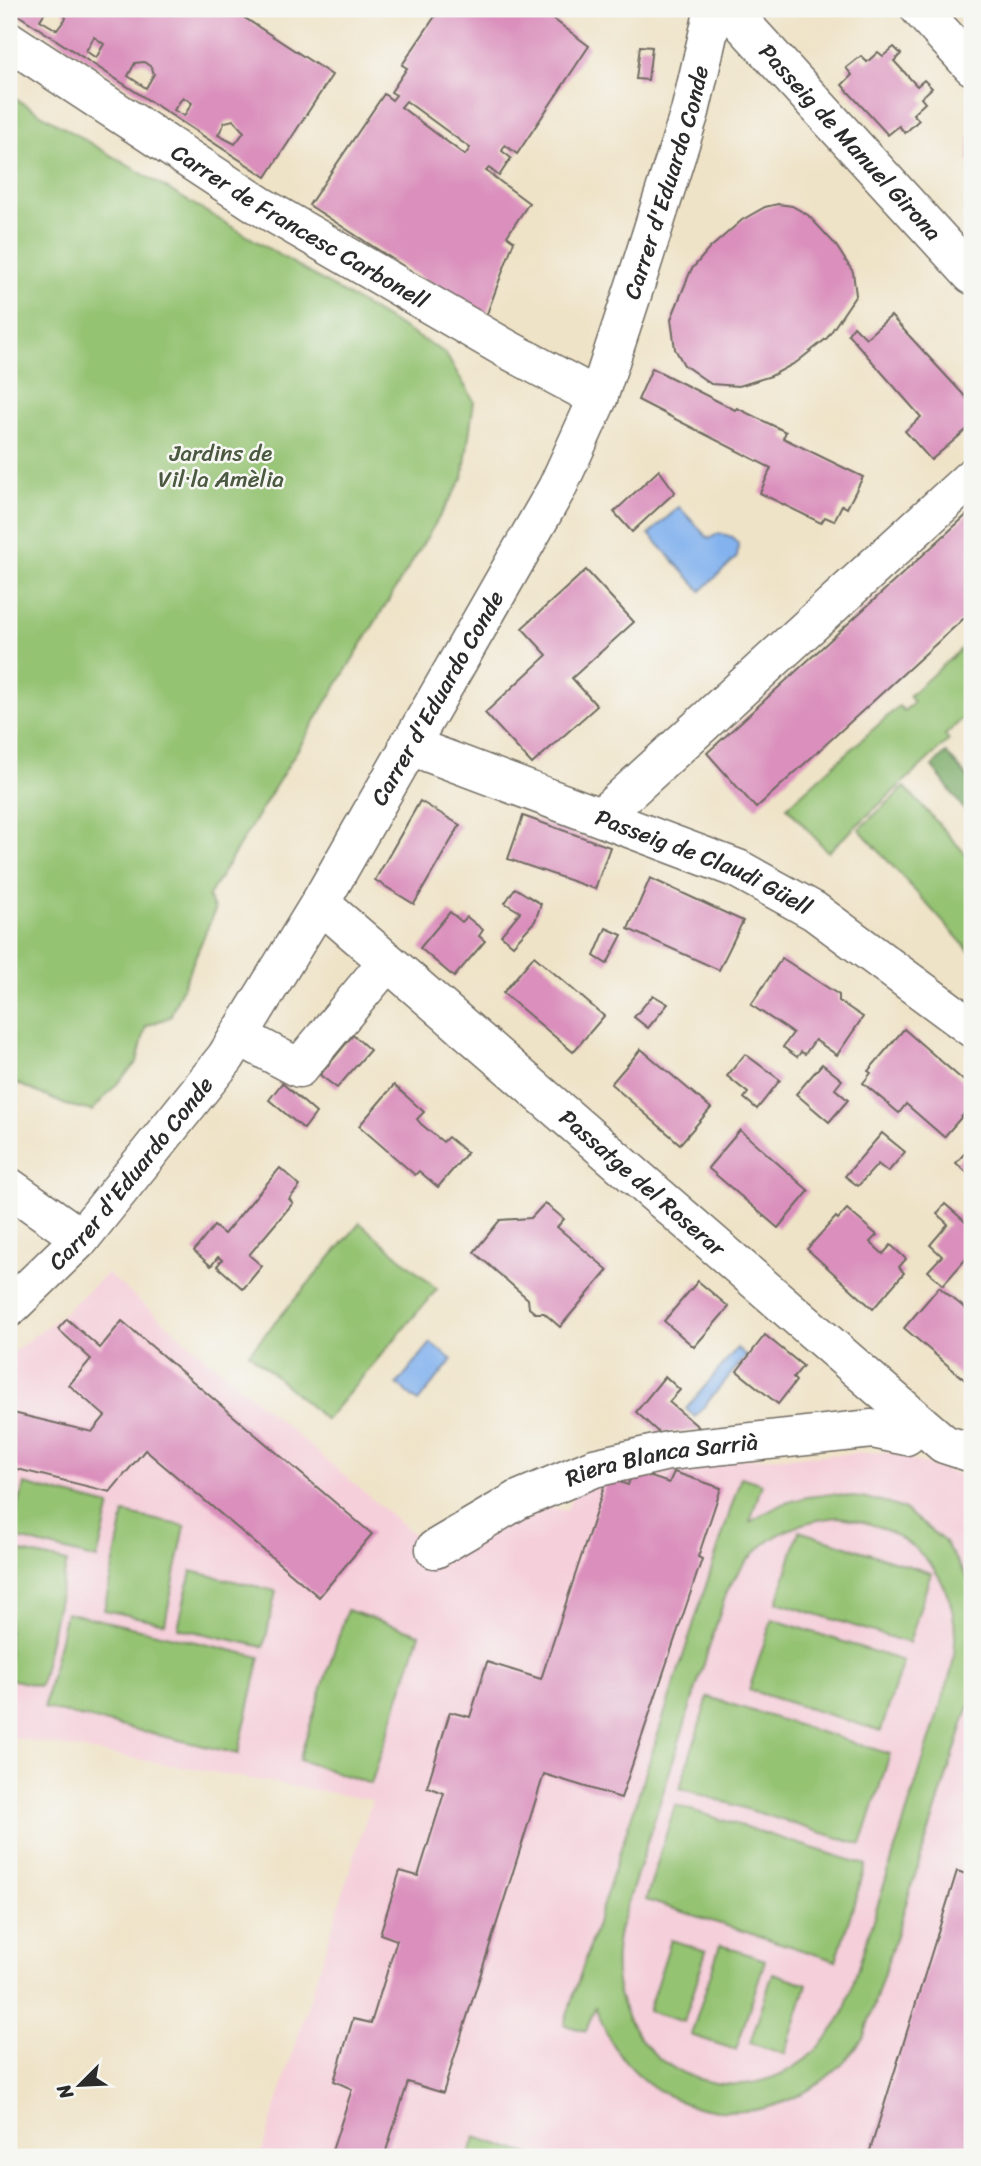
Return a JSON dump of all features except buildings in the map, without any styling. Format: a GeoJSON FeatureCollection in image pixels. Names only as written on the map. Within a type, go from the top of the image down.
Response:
{"type":"FeatureCollection","features":[{"type":"Feature","properties":{"kind":"street","name":"Carrer d'Eduardo Conde"},"geometry":{"type":"LineString","coordinates":[[9,1308],[80,1238],[226,1057],[320,903],[557,488],[598,398],[690,112],[714,9]]}},
{"type":"Feature","properties":{"kind":"street","name":"Passeig de Manuel Girona"},"geometry":{"type":"LineString","coordinates":[[729,9],[972,275]]}},
{"type":"Feature","properties":{"kind":"street"},"geometry":{"type":"LineString","coordinates":[[920,9],[972,66]]}},
{"type":"Feature","properties":{"kind":"street","name":"Carrer de Francesc Carbonell"},"geometry":{"type":"LineString","coordinates":[[9,41],[259,205],[505,348],[598,398]]}},
{"type":"Feature","properties":{"kind":"street"},"geometry":{"type":"LineString","coordinates":[[602,816],[972,477]]}},
{"type":"Feature","properties":{"kind":"street","name":"Passeig de Claudi Güell"},"geometry":{"type":"LineString","coordinates":[[408,745],[738,869],[814,912],[972,1028]]}},
{"type":"Feature","properties":{"kind":"street","name":"Passatge del Roserar"},"geometry":{"type":"LineString","coordinates":[[320,903],[944,1444],[972,1452]]}},
{"type":"Feature","properties":{"kind":"street"},"geometry":{"type":"LineString","coordinates":[[239,1035],[299,1068],[387,962]]}},
{"type":"Feature","properties":{"kind":"street"},"geometry":{"type":"LineString","coordinates":[[9,1187],[80,1238]]}},
{"type":"Feature","properties":{"kind":"street","name":"Riera Blanca Sarrià"},"geometry":{"type":"LineString","coordinates":[[435,1549],[518,1500],[594,1468],[668,1451],[872,1429],[906,1436]]}},
{"type":"Feature","properties":{"kind":"shaded area"},"geometry":{"type":"Polygon","coordinates":[[[107,1273],[419,1539],[543,1505],[566,1511],[577,1487],[633,1464],[887,1452],[957,1474],[972,1488],[972,2157],[260,2157],[372,1800],[9,1737],[9,1355],[59,1317],[107,1273]]]}},
{"type":"Feature","properties":{"kind":"green space","name":"Jardins de Vil·la Amèlia"},"geometry":{"type":"Polygon","coordinates":[[[9,95],[445,353],[474,401],[463,478],[208,897],[215,910],[170,1017],[146,1026],[137,1062],[92,1111],[66,1105],[9,1080],[9,95]]]}},
{"type":"Feature","properties":{"kind":"green space"},"geometry":{"type":"Polygon","coordinates":[[[972,639],[972,710],[945,735],[949,740],[828,852],[787,807],[899,706],[904,711],[914,702],[909,696],[972,639]]]}},
{"type":"Feature","properties":{"kind":"green space"},"geometry":{"type":"Polygon","coordinates":[[[946,753],[972,782],[972,820],[932,766],[946,753]]]}},
{"type":"Feature","properties":{"kind":"green space"},"geometry":{"type":"Polygon","coordinates":[[[905,787],[972,861],[972,954],[859,829],[905,787]]]}},
{"type":"Feature","properties":{"kind":"green space"},"geometry":{"type":"Polygon","coordinates":[[[360,1223],[437,1289],[326,1420],[249,1353],[360,1223]]]}},
{"type":"Feature","properties":{"kind":"green space"},"geometry":{"type":"Polygon","coordinates":[[[741,1477],[762,1484],[750,1522],[782,1504],[832,1494],[881,1501],[905,1510],[944,1541],[972,1586],[972,1696],[864,2036],[839,2067],[809,2090],[776,2105],[741,2111],[706,2109],[672,2097],[640,2076],[610,2041],[595,2007],[586,2031],[564,2025],[741,1477]],[[838,1517],[787,1530],[759,1549],[747,1561],[727,1591],[619,1931],[617,1982],[632,2025],[658,2057],[694,2077],[734,2084],[775,2077],[813,2053],[844,2012],[951,1672],[955,1642],[953,1614],[945,1589],[933,1567],[915,1549],[893,1534],[867,1523],[838,1517]]]}},
{"type":"Feature","properties":{"kind":"green space"},"geometry":{"type":"Polygon","coordinates":[[[24,1484],[110,1506],[97,1559],[11,1537],[24,1484]]]}},
{"type":"Feature","properties":{"kind":"green space"},"geometry":{"type":"Polygon","coordinates":[[[124,1513],[185,1526],[165,1623],[104,1610],[124,1513]]]}},
{"type":"Feature","properties":{"kind":"green space"},"geometry":{"type":"Polygon","coordinates":[[[799,1531],[931,1573],[909,1643],[777,1602],[799,1531]]]}},
{"type":"Feature","properties":{"kind":"green space"},"geometry":{"type":"Polygon","coordinates":[[[9,1549],[67,1562],[40,1686],[9,1679],[9,1549]]]}},
{"type":"Feature","properties":{"kind":"green space"},"geometry":{"type":"Polygon","coordinates":[[[191,1571],[276,1591],[264,1647],[178,1628],[191,1571]]]}},
{"type":"Feature","properties":{"kind":"green space"},"geometry":{"type":"Polygon","coordinates":[[[347,1610],[420,1634],[371,1784],[299,1760],[347,1610]]]}},
{"type":"Feature","properties":{"kind":"green space"},"geometry":{"type":"Polygon","coordinates":[[[66,1612],[260,1657],[238,1754],[44,1708],[66,1612]]]}},
{"type":"Feature","properties":{"kind":"green space"},"geometry":{"type":"Polygon","coordinates":[[[772,1619],[903,1661],[881,1731],[749,1690],[772,1619]]]}},
{"type":"Feature","properties":{"kind":"green space"},"geometry":{"type":"Polygon","coordinates":[[[708,1697],[890,1754],[861,1845],[680,1788],[708,1697]]]}},
{"type":"Feature","properties":{"kind":"green space"},"geometry":{"type":"Polygon","coordinates":[[[675,1805],[866,1865],[836,1961],[646,1900],[675,1805]]]}},
{"type":"Feature","properties":{"kind":"green space"},"geometry":{"type":"Polygon","coordinates":[[[671,1940],[706,1951],[684,2022],[648,2011],[671,1940]]]}},
{"type":"Feature","properties":{"kind":"green space"},"geometry":{"type":"Polygon","coordinates":[[[720,1945],[765,1960],[736,2050],[691,2035],[720,1945]]]}},
{"type":"Feature","properties":{"kind":"green space"},"geometry":{"type":"Polygon","coordinates":[[[773,1973],[807,1984],[785,2054],[750,2043],[773,1973]]]}},
{"type":"Feature","properties":{"kind":"green space"},"geometry":{"type":"Polygon","coordinates":[[[475,2137],[539,2157],[469,2157],[475,2137]]]}},
{"type":"Feature","properties":{"kind":"water"},"geometry":{"type":"Polygon","coordinates":[[[679,507],[709,539],[719,533],[733,537],[738,544],[737,557],[701,591],[649,534],[679,507]]]}},
{"type":"Feature","properties":{"kind":"water"},"geometry":{"type":"Polygon","coordinates":[[[431,1343],[452,1360],[418,1402],[397,1384],[431,1343]]]}},
{"type":"Feature","properties":{"kind":"water"},"geometry":{"type":"Polygon","coordinates":[[[737,1348],[746,1356],[695,1417],[686,1409],[737,1348]]]}}]}
